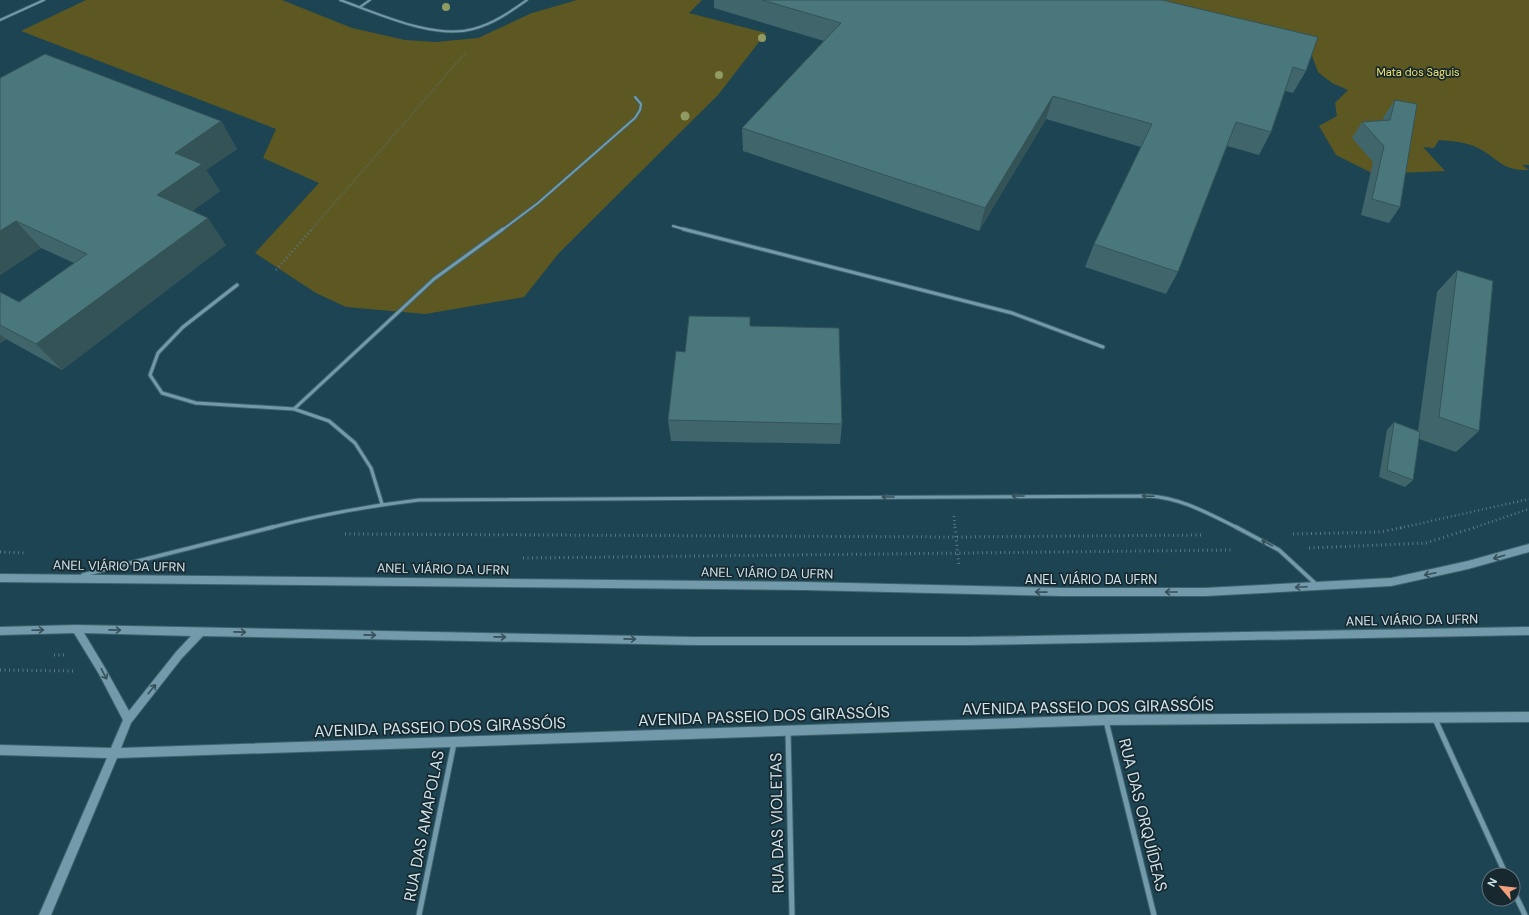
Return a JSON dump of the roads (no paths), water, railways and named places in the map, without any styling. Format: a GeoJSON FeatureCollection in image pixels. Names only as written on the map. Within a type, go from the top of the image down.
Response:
{"type":"FeatureCollection","features":[{"type":"Feature","properties":{"kind":"main road","name":"ANEL VIÁRIO DA UFRN"},"geometry":{"type":"LineString","coordinates":[[0,578],[805,586],[1063,592],[1205,592],[1390,582],[1468,566],[1529,548]]}},
{"type":"Feature","properties":{"kind":"main road","name":"ANEL VIÁRIO DA UFRN"},"geometry":{"type":"LineString","coordinates":[[0,631],[76,629],[694,640],[969,641],[1529,631]]}},
{"type":"Feature","properties":{"kind":"main road"},"geometry":{"type":"LineString","coordinates":[[76,629],[102,671],[128,720]]}},
{"type":"Feature","properties":{"kind":"main road"},"geometry":{"type":"LineString","coordinates":[[45,915],[128,720],[179,655],[201,631]]}},
{"type":"Feature","properties":{"kind":"main road","name":"AVENIDA PASSEIO DOS GIRASSÓIS"},"geometry":{"type":"LineString","coordinates":[[0,750],[115,753],[1106,720],[1529,717]]}},
{"type":"Feature","properties":{"kind":"street"},"geometry":{"type":"LineString","coordinates":[[1435,718],[1502,867]]}},
{"type":"Feature","properties":{"kind":"street","name":"RUA DAS ORQUÍDEAS"},"geometry":{"type":"LineString","coordinates":[[1106,720],[1154,915]]}},
{"type":"Feature","properties":{"kind":"street","name":"RUA DAS VIOLETAS"},"geometry":{"type":"LineString","coordinates":[[788,730],[792,915]]}},
{"type":"Feature","properties":{"kind":"street","name":"RUA DAS AMAPOLAS"},"geometry":{"type":"LineString","coordinates":[[419,915],[454,742]]}},
{"type":"Feature","properties":{"kind":"lane"},"geometry":{"type":"LineString","coordinates":[[0,20],[44,0]]}},
{"type":"Feature","properties":{"kind":"lane"},"geometry":{"type":"LineString","coordinates":[[340,0],[407,22],[450,32],[465,31],[490,23],[527,0]]}},
{"type":"Feature","properties":{"kind":"lane"},"geometry":{"type":"LineString","coordinates":[[360,7],[370,0]]}},
{"type":"Feature","properties":{"kind":"lane"},"geometry":{"type":"LineString","coordinates":[[294,409],[434,279],[538,203],[615,137],[635,118],[640,110],[641,104],[635,97]]}},
{"type":"Feature","properties":{"kind":"lane"},"geometry":{"type":"LineString","coordinates":[[673,226],[1012,313],[1103,347]]}},
{"type":"Feature","properties":{"kind":"lane"},"geometry":{"type":"LineString","coordinates":[[237,286],[183,327],[158,353],[150,375],[162,392],[196,403],[240,407],[294,409],[329,421],[355,443],[371,468],[382,504]]}},
{"type":"Feature","properties":{"kind":"lane"},"geometry":{"type":"LineString","coordinates":[[70,579],[318,515],[382,504],[419,500],[1149,496],[1165,497],[1190,504],[1253,535],[1279,550],[1318,586]]}},
{"type":"Feature","properties":{"kind":"park label","name":"Mata dos Saguis"},"geometry":{"type":"Point","coordinates":[1418,72]}}]}
